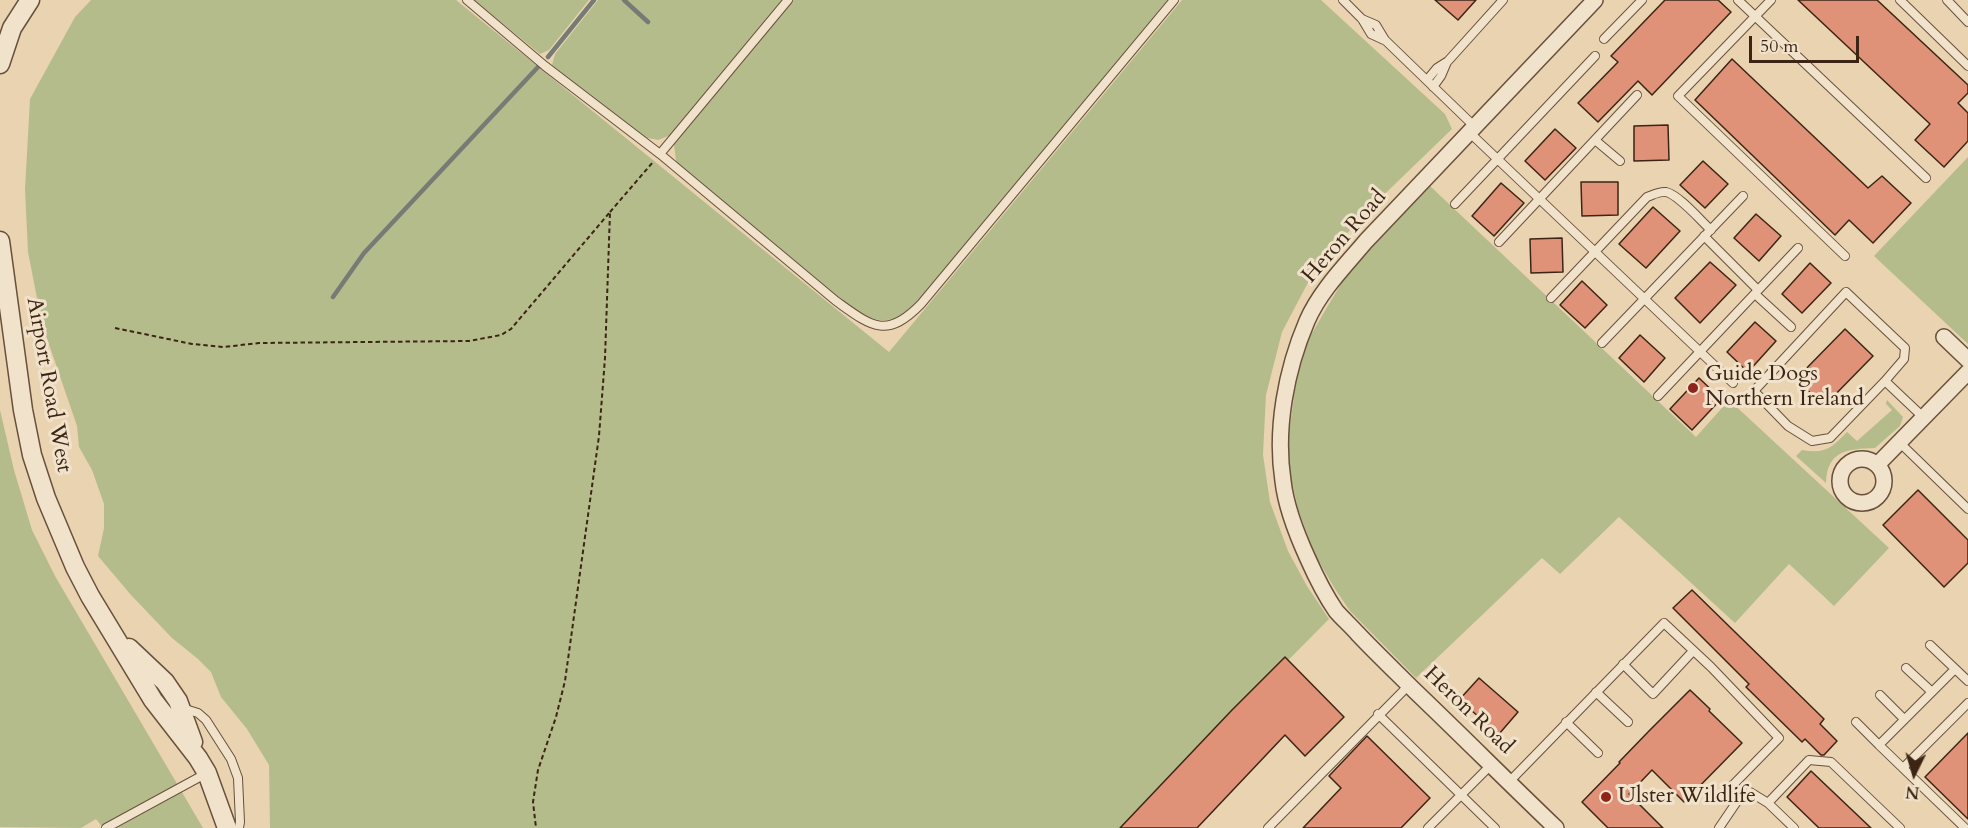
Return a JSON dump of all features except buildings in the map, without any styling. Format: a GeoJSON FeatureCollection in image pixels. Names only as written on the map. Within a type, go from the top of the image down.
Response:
{"type":"FeatureCollection","features":[{"type":"Feature","properties":{"kind":"street"},"geometry":{"type":"LineString","coordinates":[[0,64],[12,28],[30,0]]}},
{"type":"Feature","properties":{"kind":"street","name":"Heron Road"},"geometry":{"type":"LineString","coordinates":[[1556,828],[1409,685],[1337,611],[1312,568],[1300,541],[1283,482],[1281,450],[1287,382],[1308,321],[1322,296],[1342,268],[1366,241],[1595,0]]}},
{"type":"Feature","properties":{"kind":"street","name":"Airport Road West"},"geometry":{"type":"LineString","coordinates":[[0,241],[23,410],[32,455],[46,498],[75,567],[110,629],[153,700],[202,766]]}},
{"type":"Feature","properties":{"kind":"street"},"geometry":{"type":"LineString","coordinates":[[1944,337],[1968,360]]}},
{"type":"Feature","properties":{"kind":"street"},"geometry":{"type":"LineString","coordinates":[[1878,465],[1968,372]]}},
{"type":"Feature","properties":{"kind":"street","name":"Airport Road West"},"geometry":{"type":"LineString","coordinates":[[110,629],[165,682],[178,700],[227,828]]}},
{"type":"Feature","properties":{"kind":"lane"},"geometry":{"type":"LineString","coordinates":[[467,0],[657,158],[836,301],[866,322],[878,326],[895,324],[909,317],[921,304],[1174,0]]}},
{"type":"Feature","properties":{"kind":"lane"},"geometry":{"type":"LineString","coordinates":[[657,158],[788,0]]}},
{"type":"Feature","properties":{"kind":"lane"},"geometry":{"type":"LineString","coordinates":[[1343,0],[1362,19],[1376,25],[1385,40],[1430,83],[1497,160],[1733,383]]}},
{"type":"Feature","properties":{"kind":"lane"},"geometry":{"type":"LineString","coordinates":[[1430,83],[1437,68],[1448,61],[1503,0]]}},
{"type":"Feature","properties":{"kind":"lane"},"geometry":{"type":"LineString","coordinates":[[1604,39],[1642,0]]}},
{"type":"Feature","properties":{"kind":"lane"},"geometry":{"type":"LineString","coordinates":[[1738,0],[1926,178]]}},
{"type":"Feature","properties":{"kind":"lane"},"geometry":{"type":"LineString","coordinates":[[1771,0],[1678,96],[1845,256]]}},
{"type":"Feature","properties":{"kind":"lane"},"geometry":{"type":"LineString","coordinates":[[1900,0],[1968,66]]}},
{"type":"Feature","properties":{"kind":"lane"},"geometry":{"type":"LineString","coordinates":[[1947,0],[1968,22]]}},
{"type":"Feature","properties":{"kind":"lane"},"geometry":{"type":"LineString","coordinates":[[1455,204],[1595,56]]}},
{"type":"Feature","properties":{"kind":"lane"},"geometry":{"type":"LineString","coordinates":[[1499,242],[1637,95]]}},
{"type":"Feature","properties":{"kind":"lane"},"geometry":{"type":"LineString","coordinates":[[1595,140],[1620,161]]}},
{"type":"Feature","properties":{"kind":"lane"},"geometry":{"type":"LineString","coordinates":[[1551,298],[1647,197],[1665,192],[1674,196],[1711,230]]}},
{"type":"Feature","properties":{"kind":"lane"},"geometry":{"type":"LineString","coordinates":[[1602,343],[1743,196]]}},
{"type":"Feature","properties":{"kind":"lane"},"geometry":{"type":"LineString","coordinates":[[1704,236],[1791,327]]}},
{"type":"Feature","properties":{"kind":"lane"},"geometry":{"type":"LineString","coordinates":[[1658,396],[1798,248]]}},
{"type":"Feature","properties":{"kind":"lane"},"geometry":{"type":"LineString","coordinates":[[1846,292],[1905,348],[1904,359],[1885,381],[1830,438],[1812,441],[1788,426],[1754,391],[1846,292]]}},
{"type":"Feature","properties":{"kind":"lane"},"geometry":{"type":"LineString","coordinates":[[1885,381],[1923,417]]}},
{"type":"Feature","properties":{"kind":"lane"},"geometry":{"type":"LineString","coordinates":[[1899,442],[1968,509]]}},
{"type":"Feature","properties":{"kind":"lane"},"geometry":{"type":"LineString","coordinates":[[1509,782],[1664,623],[1779,738],[1729,789],[1738,800]]}},
{"type":"Feature","properties":{"kind":"lane"},"geometry":{"type":"LineString","coordinates":[[1930,645],[1968,681]]}},
{"type":"Feature","properties":{"kind":"lane"},"geometry":{"type":"LineString","coordinates":[[1623,664],[1653,693],[1693,651]]}},
{"type":"Feature","properties":{"kind":"lane"},"geometry":{"type":"LineString","coordinates":[[1906,668],[1932,692]]}},
{"type":"Feature","properties":{"kind":"lane"},"geometry":{"type":"LineString","coordinates":[[1879,745],[1955,669]]}},
{"type":"Feature","properties":{"kind":"lane"},"geometry":{"type":"LineString","coordinates":[[1268,828],[1409,685]]}},
{"type":"Feature","properties":{"kind":"lane"},"geometry":{"type":"LineString","coordinates":[[1596,692],[1628,723]]}},
{"type":"Feature","properties":{"kind":"lane"},"geometry":{"type":"LineString","coordinates":[[1880,695],[1905,719]]}},
{"type":"Feature","properties":{"kind":"lane"},"geometry":{"type":"LineString","coordinates":[[1903,768],[1968,703]]}},
{"type":"Feature","properties":{"kind":"lane"},"geometry":{"type":"LineString","coordinates":[[180,708],[198,713],[206,720],[231,759],[238,778],[239,828]]}},
{"type":"Feature","properties":{"kind":"lane"},"geometry":{"type":"LineString","coordinates":[[1378,714],[1495,828]]}},
{"type":"Feature","properties":{"kind":"lane"},"geometry":{"type":"LineString","coordinates":[[1566,722],[1598,753]]}},
{"type":"Feature","properties":{"kind":"lane"},"geometry":{"type":"LineString","coordinates":[[1856,722],[1965,828]]}},
{"type":"Feature","properties":{"kind":"lane"},"geometry":{"type":"LineString","coordinates":[[1768,803],[1809,760],[1831,762],[1900,828]]}},
{"type":"Feature","properties":{"kind":"lane"},"geometry":{"type":"LineString","coordinates":[[1428,828],[1491,765]]}},
{"type":"Feature","properties":{"kind":"lane"},"geometry":{"type":"LineString","coordinates":[[106,828],[202,766]]}},
{"type":"Feature","properties":{"kind":"lane"},"geometry":{"type":"LineString","coordinates":[[1719,828],[1738,800],[1750,792],[1768,803],[1794,828]]}},
{"type":"Feature","properties":{"kind":"path"},"geometry":{"type":"LineString","coordinates":[[115,328],[192,345],[224,347],[259,343],[469,341],[501,335],[511,328],[657,158]]}},
{"type":"Feature","properties":{"kind":"path"},"geometry":{"type":"LineString","coordinates":[[536,828],[533,802],[538,770],[556,717],[565,681],[599,436],[605,358],[610,212]]}},
{"type":"Feature","properties":{"kind":"green space"},"geometry":{"type":"Polygon","coordinates":[[[91,0],[456,0],[889,352],[1182,0],[1321,0],[1445,114],[1452,129],[1362,216],[1312,275],[1282,332],[1266,395],[1263,455],[1270,502],[1288,551],[1307,586],[1329,619],[1122,828],[270,828],[269,765],[247,729],[221,697],[211,672],[172,638],[98,556],[104,528],[104,504],[92,470],[79,447],[77,426],[42,324],[28,252],[25,189],[30,99],[75,17],[91,0]]]}},
{"type":"Feature","properties":{"kind":"green space"},"geometry":{"type":"Polygon","coordinates":[[[474,0],[589,0],[549,50],[540,54],[474,0]]]}},
{"type":"Feature","properties":{"kind":"green space"},"geometry":{"type":"Polygon","coordinates":[[[598,0],[786,0],[671,135],[658,140],[643,137],[626,125],[552,65],[555,54],[598,0]]]}},
{"type":"Feature","properties":{"kind":"green space"},"geometry":{"type":"Polygon","coordinates":[[[793,0],[1169,0],[907,314],[882,320],[856,312],[681,168],[676,161],[674,144],[793,0]]]}},
{"type":"Feature","properties":{"kind":"green space"},"geometry":{"type":"Polygon","coordinates":[[[1968,157],[1968,344],[1874,256],[1968,157]]]}},
{"type":"Feature","properties":{"kind":"green space"},"geometry":{"type":"Polygon","coordinates":[[[1430,186],[1696,437],[1729,400],[1889,548],[1834,606],[1789,564],[1735,623],[1619,517],[1560,574],[1542,558],[1416,678],[1350,611],[1314,553],[1298,509],[1290,474],[1288,440],[1296,383],[1308,340],[1347,274],[1430,186]]]}},
{"type":"Feature","properties":{"kind":"green space"},"geometry":{"type":"Polygon","coordinates":[[[1887,400],[1903,417],[1900,426],[1875,448],[1848,451],[1835,458],[1827,472],[1826,483],[1796,456],[1802,450],[1817,451],[1828,448],[1847,432],[1857,441],[1892,410],[1886,404],[1887,400]]]}},
{"type":"Feature","properties":{"kind":"green space"},"geometry":{"type":"Polygon","coordinates":[[[0,410],[14,470],[32,530],[55,576],[203,828],[103,828],[96,819],[81,828],[0,827],[0,410]]]}},
{"type":"Feature","properties":{"kind":"waterway"},"geometry":{"type":"LineString","coordinates":[[548,57],[594,0]]}},
{"type":"Feature","properties":{"kind":"waterway"},"geometry":{"type":"LineString","coordinates":[[624,0],[648,22]]}},
{"type":"Feature","properties":{"kind":"waterway"},"geometry":{"type":"LineString","coordinates":[[333,297],[364,253],[538,67]]}},
{"type":"Feature","properties":{"kind":"place","name":"Guide Dogs Northern Ireland"},"geometry":{"type":"Point","coordinates":[1693,388]}},
{"type":"Feature","properties":{"kind":"place","name":"Ulster Wildlife"},"geometry":{"type":"Point","coordinates":[1606,797]}}]}
